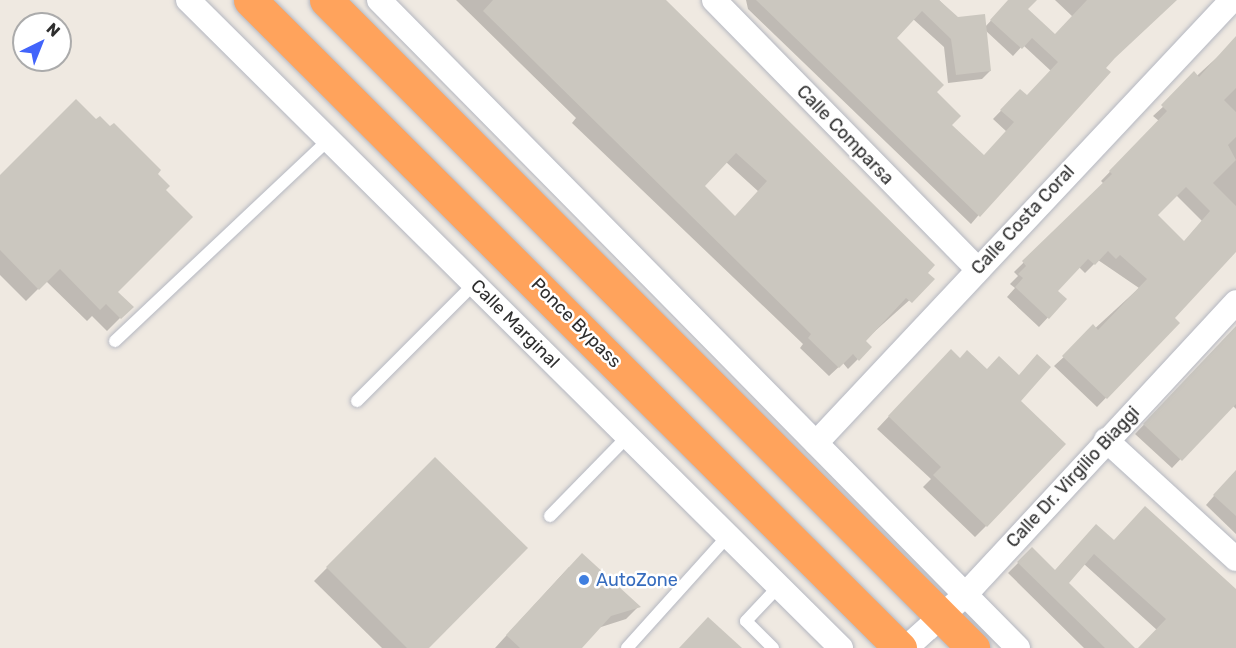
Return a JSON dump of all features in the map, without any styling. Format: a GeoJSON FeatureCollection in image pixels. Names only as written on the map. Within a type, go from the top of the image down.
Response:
{"type":"FeatureCollection","features":[{"type":"Feature","properties":{"kind":"highway","name":"Ponce Bypass"},"geometry":{"type":"LineString","coordinates":[[250,0],[900,648]]}},
{"type":"Feature","properties":{"kind":"highway"},"geometry":{"type":"LineString","coordinates":[[326,0],[954,606],[974,648]]}},
{"type":"Feature","properties":{"kind":"street","name":"Calle Marginal"},"geometry":{"type":"LineString","coordinates":[[188,0],[841,648]]}},
{"type":"Feature","properties":{"kind":"street"},"geometry":{"type":"LineString","coordinates":[[379,0],[524,153],[816,443],[954,606],[1018,648]]}},
{"type":"Feature","properties":{"kind":"street","name":"Calle Comparsa"},"geometry":{"type":"LineString","coordinates":[[714,0],[977,269]]}},
{"type":"Feature","properties":{"kind":"street","name":"Calle Costa Coral"},"geometry":{"type":"LineString","coordinates":[[816,443],[1232,0]]}},
{"type":"Feature","properties":{"kind":"street","name":"Calle Dr. Virgilio Biaggi"},"geometry":{"type":"LineString","coordinates":[[906,648],[954,606],[1236,302]]}},
{"type":"Feature","properties":{"kind":"street"},"geometry":{"type":"LineString","coordinates":[[1107,440],[1236,559]]}},
{"type":"Feature","properties":{"kind":"lane"},"geometry":{"type":"LineString","coordinates":[[115,341],[329,139]]}},
{"type":"Feature","properties":{"kind":"lane"},"geometry":{"type":"LineString","coordinates":[[357,400],[474,284]]}},
{"type":"Feature","properties":{"kind":"lane"},"geometry":{"type":"LineString","coordinates":[[550,516],[628,436]]}},
{"type":"Feature","properties":{"kind":"lane"},"geometry":{"type":"LineString","coordinates":[[627,648],[728,536]]}},
{"type":"Feature","properties":{"kind":"lane"},"geometry":{"type":"LineString","coordinates":[[772,648],[746,621],[779,586]]}},
{"type":"Feature","properties":{"kind":"building"},"geometry":{"type":"Polygon","coordinates":[[[493,0],[666,0],[935,265],[928,273],[935,279],[912,303],[906,298],[866,341],[872,347],[859,361],[853,354],[839,368],[808,338],[811,334],[483,11],[493,0]],[[736,153],[705,186],[735,216],[767,181],[736,153]]]}},
{"type":"Feature","properties":{"kind":"building"},"geometry":{"type":"Polygon","coordinates":[[[756,0],[939,0],[958,17],[985,14],[991,71],[956,75],[951,39],[922,11],[897,38],[944,85],[937,92],[961,116],[952,125],[984,155],[1014,122],[1000,110],[1020,89],[1027,95],[1058,62],[1032,38],[1022,49],[990,20],[1008,0],[1037,0],[1028,9],[1055,34],[1087,0],[1177,0],[1115,58],[1106,68],[1111,72],[980,217],[756,0]]]}},
{"type":"Feature","properties":{"kind":"building"},"geometry":{"type":"Polygon","coordinates":[[[1236,36],[1236,88],[1224,100],[1236,112],[1236,137],[1228,145],[1236,160],[1213,183],[1236,206],[1236,252],[1175,318],[1180,323],[1107,399],[1062,356],[1093,324],[1098,330],[1147,279],[1120,255],[1116,259],[1108,251],[1095,265],[1088,259],[1058,291],[1067,299],[1049,319],[1015,287],[1023,278],[1018,274],[1026,266],[1022,261],[1112,174],[1109,171],[1167,111],[1161,105],[1194,71],[1199,77],[1236,36]],[[1186,187],[1158,215],[1184,241],[1210,211],[1186,187]]]}},
{"type":"Feature","properties":{"kind":"building"},"geometry":{"type":"Polygon","coordinates":[[[76,99],[96,119],[100,116],[110,126],[114,123],[161,170],[158,174],[170,186],[166,190],[193,217],[118,292],[134,307],[121,319],[106,304],[100,310],[60,269],[39,290],[0,250],[0,175],[76,99]]]}},
{"type":"Feature","properties":{"kind":"building"},"geometry":{"type":"Polygon","coordinates":[[[1236,326],[1236,404],[1182,461],[1143,424],[1236,326]]]}},
{"type":"Feature","properties":{"kind":"building"},"geometry":{"type":"Polygon","coordinates":[[[951,349],[960,358],[967,350],[987,369],[999,356],[1019,375],[1037,354],[1051,367],[1021,401],[1066,444],[987,527],[933,475],[941,467],[888,416],[951,349]]]}},
{"type":"Feature","properties":{"kind":"building"},"geometry":{"type":"Polygon","coordinates":[[[435,457],[528,548],[429,648],[407,648],[326,567],[435,457]]]}},
{"type":"Feature","properties":{"kind":"building"},"geometry":{"type":"Polygon","coordinates":[[[1236,470],[1236,516],[1213,495],[1236,470]]]}},
{"type":"Feature","properties":{"kind":"building"},"geometry":{"type":"Polygon","coordinates":[[[1145,506],[1236,589],[1236,648],[1138,648],[1166,619],[1094,554],[1069,583],[1135,648],[1105,648],[1017,562],[1032,547],[1055,570],[1096,524],[1114,540],[1145,506]]]}},
{"type":"Feature","properties":{"kind":"building","name":"AutoZone"},"geometry":{"type":"Polygon","coordinates":[[[582,553],[641,607],[611,616],[582,648],[520,648],[506,635],[582,553]]]}},
{"type":"Feature","properties":{"kind":"building"},"geometry":{"type":"Polygon","coordinates":[[[708,617],[742,648],[679,648],[708,617]]]}},
{"type":"Feature","properties":{"kind":"place","name":"AutoZone"},"geometry":{"type":"Point","coordinates":[584,580]}}]}
